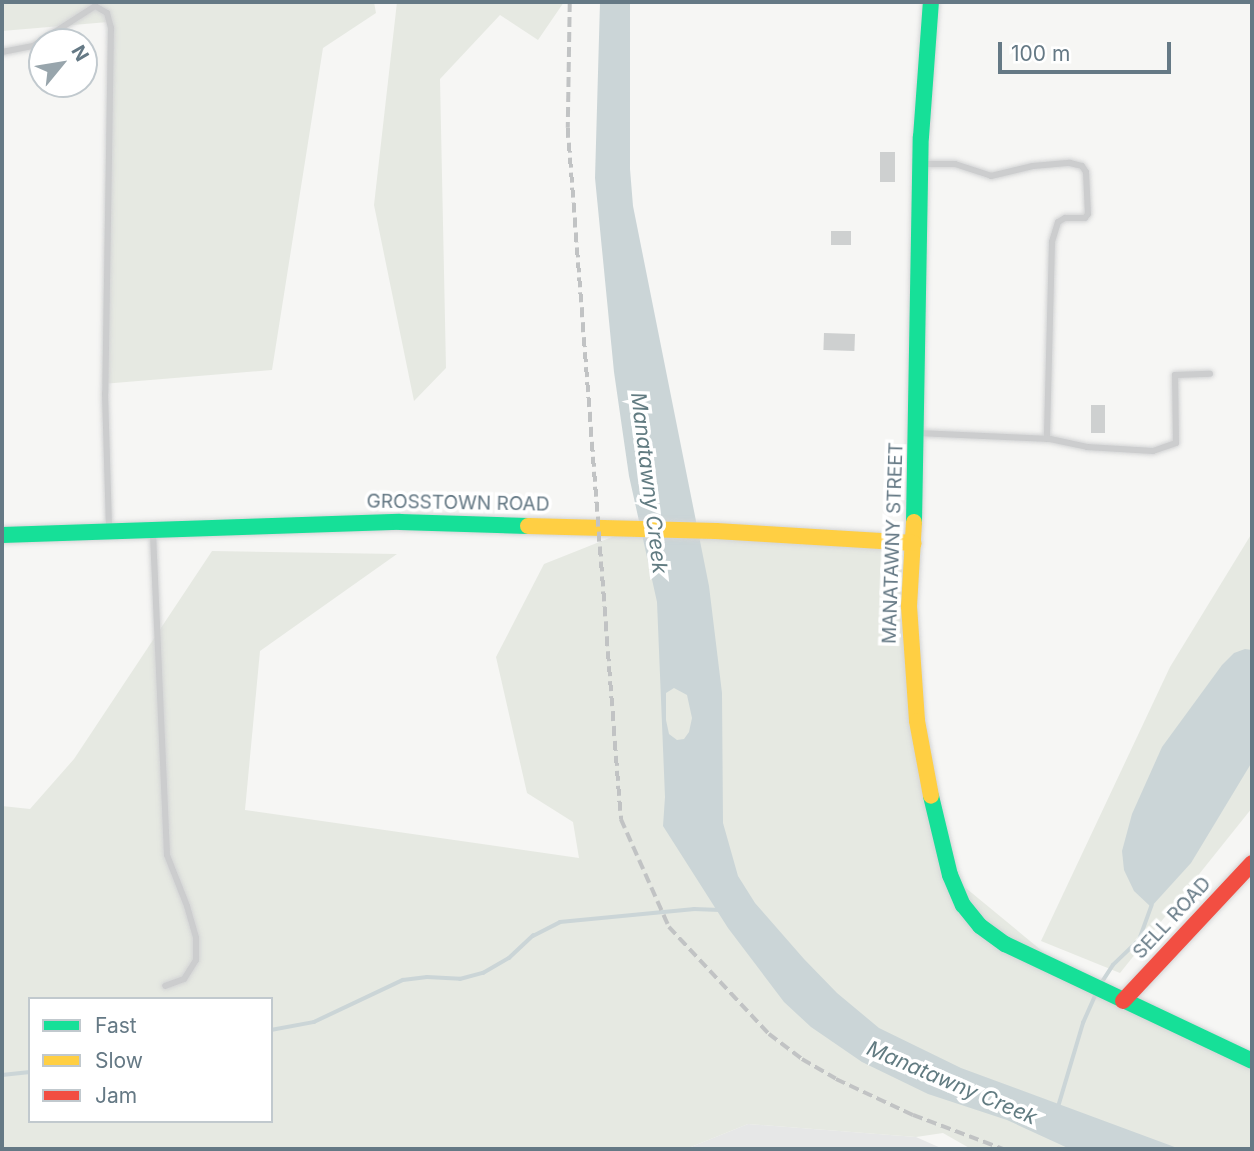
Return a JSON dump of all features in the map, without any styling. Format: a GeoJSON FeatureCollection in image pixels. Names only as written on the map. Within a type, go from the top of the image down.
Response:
{"type":"FeatureCollection","features":[{"type":"Feature","properties":{"kind":"street","name":"MANATAWNY STREET"},"geometry":{"type":"LineString","coordinates":[[931,2],[921,164],[914,543],[909,606],[917,721],[932,804],[950,876],[963,905],[980,926],[1005,944],[1252,1061]]}},
{"type":"Feature","properties":{"kind":"street","name":"GROSSTOWN ROAD"},"geometry":{"type":"LineString","coordinates":[[2,535],[400,522],[716,531],[914,543]]}},
{"type":"Feature","properties":{"kind":"street","name":"SELL ROAD"},"geometry":{"type":"LineString","coordinates":[[1123,1001],[1252,863]]}},
{"type":"Feature","properties":{"kind":"lane"},"geometry":{"type":"LineString","coordinates":[[2,52],[33,46],[95,6],[107,13],[111,28],[105,393],[109,530]]}},
{"type":"Feature","properties":{"kind":"lane"},"geometry":{"type":"LineString","coordinates":[[921,164],[955,164],[991,176],[1032,166],[1070,163],[1082,166],[1086,172],[1088,214],[1085,218],[1065,218],[1058,222],[1052,242],[1047,439]]}},
{"type":"Feature","properties":{"kind":"lane"},"geometry":{"type":"LineString","coordinates":[[916,433],[1047,439],[1087,447],[1153,451],[1176,443],[1175,374],[1210,374]]}},
{"type":"Feature","properties":{"kind":"lane"},"geometry":{"type":"LineString","coordinates":[[153,528],[167,855],[187,905],[195,938],[196,960],[184,979],[165,986]]}},
{"type":"Feature","properties":{"kind":"shaded area"},"geometry":{"type":"Polygon","coordinates":[[[2,2],[374,2],[376,13],[323,48],[272,370],[102,384],[108,22],[2,31],[2,2]]]}},
{"type":"Feature","properties":{"kind":"shaded area"},"geometry":{"type":"Polygon","coordinates":[[[397,2],[564,2],[538,40],[500,15],[440,79],[446,368],[414,401],[374,205],[397,2]]]}},
{"type":"Feature","properties":{"kind":"shaded area"},"geometry":{"type":"Polygon","coordinates":[[[632,529],[914,543],[917,721],[950,875],[1075,978],[1252,1065],[1252,1149],[971,1149],[943,1133],[916,1137],[748,1124],[686,1149],[2,1149],[2,806],[30,809],[74,759],[212,551],[397,554],[260,651],[245,810],[579,858],[573,822],[527,793],[496,657],[544,564],[632,529]]]}},
{"type":"Feature","properties":{"kind":"shaded area"},"geometry":{"type":"Polygon","coordinates":[[[1252,533],[1252,808],[1120,973],[1041,941],[1170,667],[1252,533]]]}},
{"type":"Feature","properties":{"kind":"shaded area"},"geometry":{"type":"Polygon","coordinates":[[[748,1124],[916,1137],[943,1149],[686,1149],[748,1124]]]}},
{"type":"Feature","properties":{"kind":"water","name":"Manatawny Creek"},"geometry":{"type":"Polygon","coordinates":[[[600,2],[630,2],[630,169],[633,206],[709,586],[722,693],[723,823],[738,876],[755,903],[804,959],[837,993],[879,1028],[961,1068],[1180,1149],[1070,1149],[1007,1120],[928,1094],[862,1062],[811,1027],[784,1002],[728,928],[663,826],[665,797],[657,602],[629,476],[614,372],[595,178],[600,2]],[[674,688],[666,693],[669,734],[677,740],[684,739],[689,732],[692,718],[687,695],[674,688]]]}},
{"type":"Feature","properties":{"kind":"water"},"geometry":{"type":"Polygon","coordinates":[[[1245,649],[1252,650],[1252,762],[1191,863],[1151,907],[1134,891],[1124,870],[1122,851],[1132,814],[1162,747],[1222,665],[1234,653],[1245,649]]]}},
{"type":"Feature","properties":{"kind":"building"},"geometry":{"type":"Polygon","coordinates":[[[880,152],[895,152],[895,182],[880,182],[880,152]]]}},
{"type":"Feature","properties":{"kind":"building"},"geometry":{"type":"Polygon","coordinates":[[[831,231],[851,231],[851,245],[831,245],[831,231]]]}},
{"type":"Feature","properties":{"kind":"building"},"geometry":{"type":"Polygon","coordinates":[[[824,333],[855,334],[854,351],[823,350],[824,333]]]}},
{"type":"Feature","properties":{"kind":"building"},"geometry":{"type":"Polygon","coordinates":[[[1091,405],[1105,405],[1105,433],[1091,433],[1091,405]]]}},
{"type":"Feature","properties":{"kind":"waterway"},"geometry":{"type":"LineString","coordinates":[[1102,982],[1113,965],[1139,940],[1152,905]]}},
{"type":"Feature","properties":{"kind":"waterway"},"geometry":{"type":"LineString","coordinates":[[273,1030],[314,1022],[403,980],[427,977],[460,979],[483,973],[509,958],[533,936],[560,922],[694,909],[720,910]]}},
{"type":"Feature","properties":{"kind":"waterway"},"geometry":{"type":"LineString","coordinates":[[1058,1107],[1083,1023],[1097,992]]}},
{"type":"Feature","properties":{"kind":"waterway"},"geometry":{"type":"LineString","coordinates":[[2,1075],[28,1072]]}},
{"type":"Feature","properties":{"kind":"railway"},"geometry":{"type":"LineString","coordinates":[[570,2],[568,128],[621,819],[669,927],[769,1034],[802,1059],[836,1079],[913,1115],[1003,1149]]}},
{"type":"Feature","properties":{"kind":"traffic: fast"},"geometry":{"type":"LineString","coordinates":[[914,522],[921,137],[931,2]]}},
{"type":"Feature","properties":{"kind":"traffic: fast"},"geometry":{"type":"LineString","coordinates":[[2,535],[400,522],[528,526]]}},
{"type":"Feature","properties":{"kind":"traffic: fast"},"geometry":{"type":"LineString","coordinates":[[931,796],[950,875],[963,905],[980,926],[1005,944],[1252,1061]]}},
{"type":"Feature","properties":{"kind":"traffic: slow"},"geometry":{"type":"LineString","coordinates":[[914,522],[909,606],[917,721],[931,796]]}},
{"type":"Feature","properties":{"kind":"traffic: slow"},"geometry":{"type":"LineString","coordinates":[[528,526],[716,531],[914,543]]}},
{"type":"Feature","properties":{"kind":"traffic: jam"},"geometry":{"type":"LineString","coordinates":[[1123,1001],[1252,863]]}}]}
